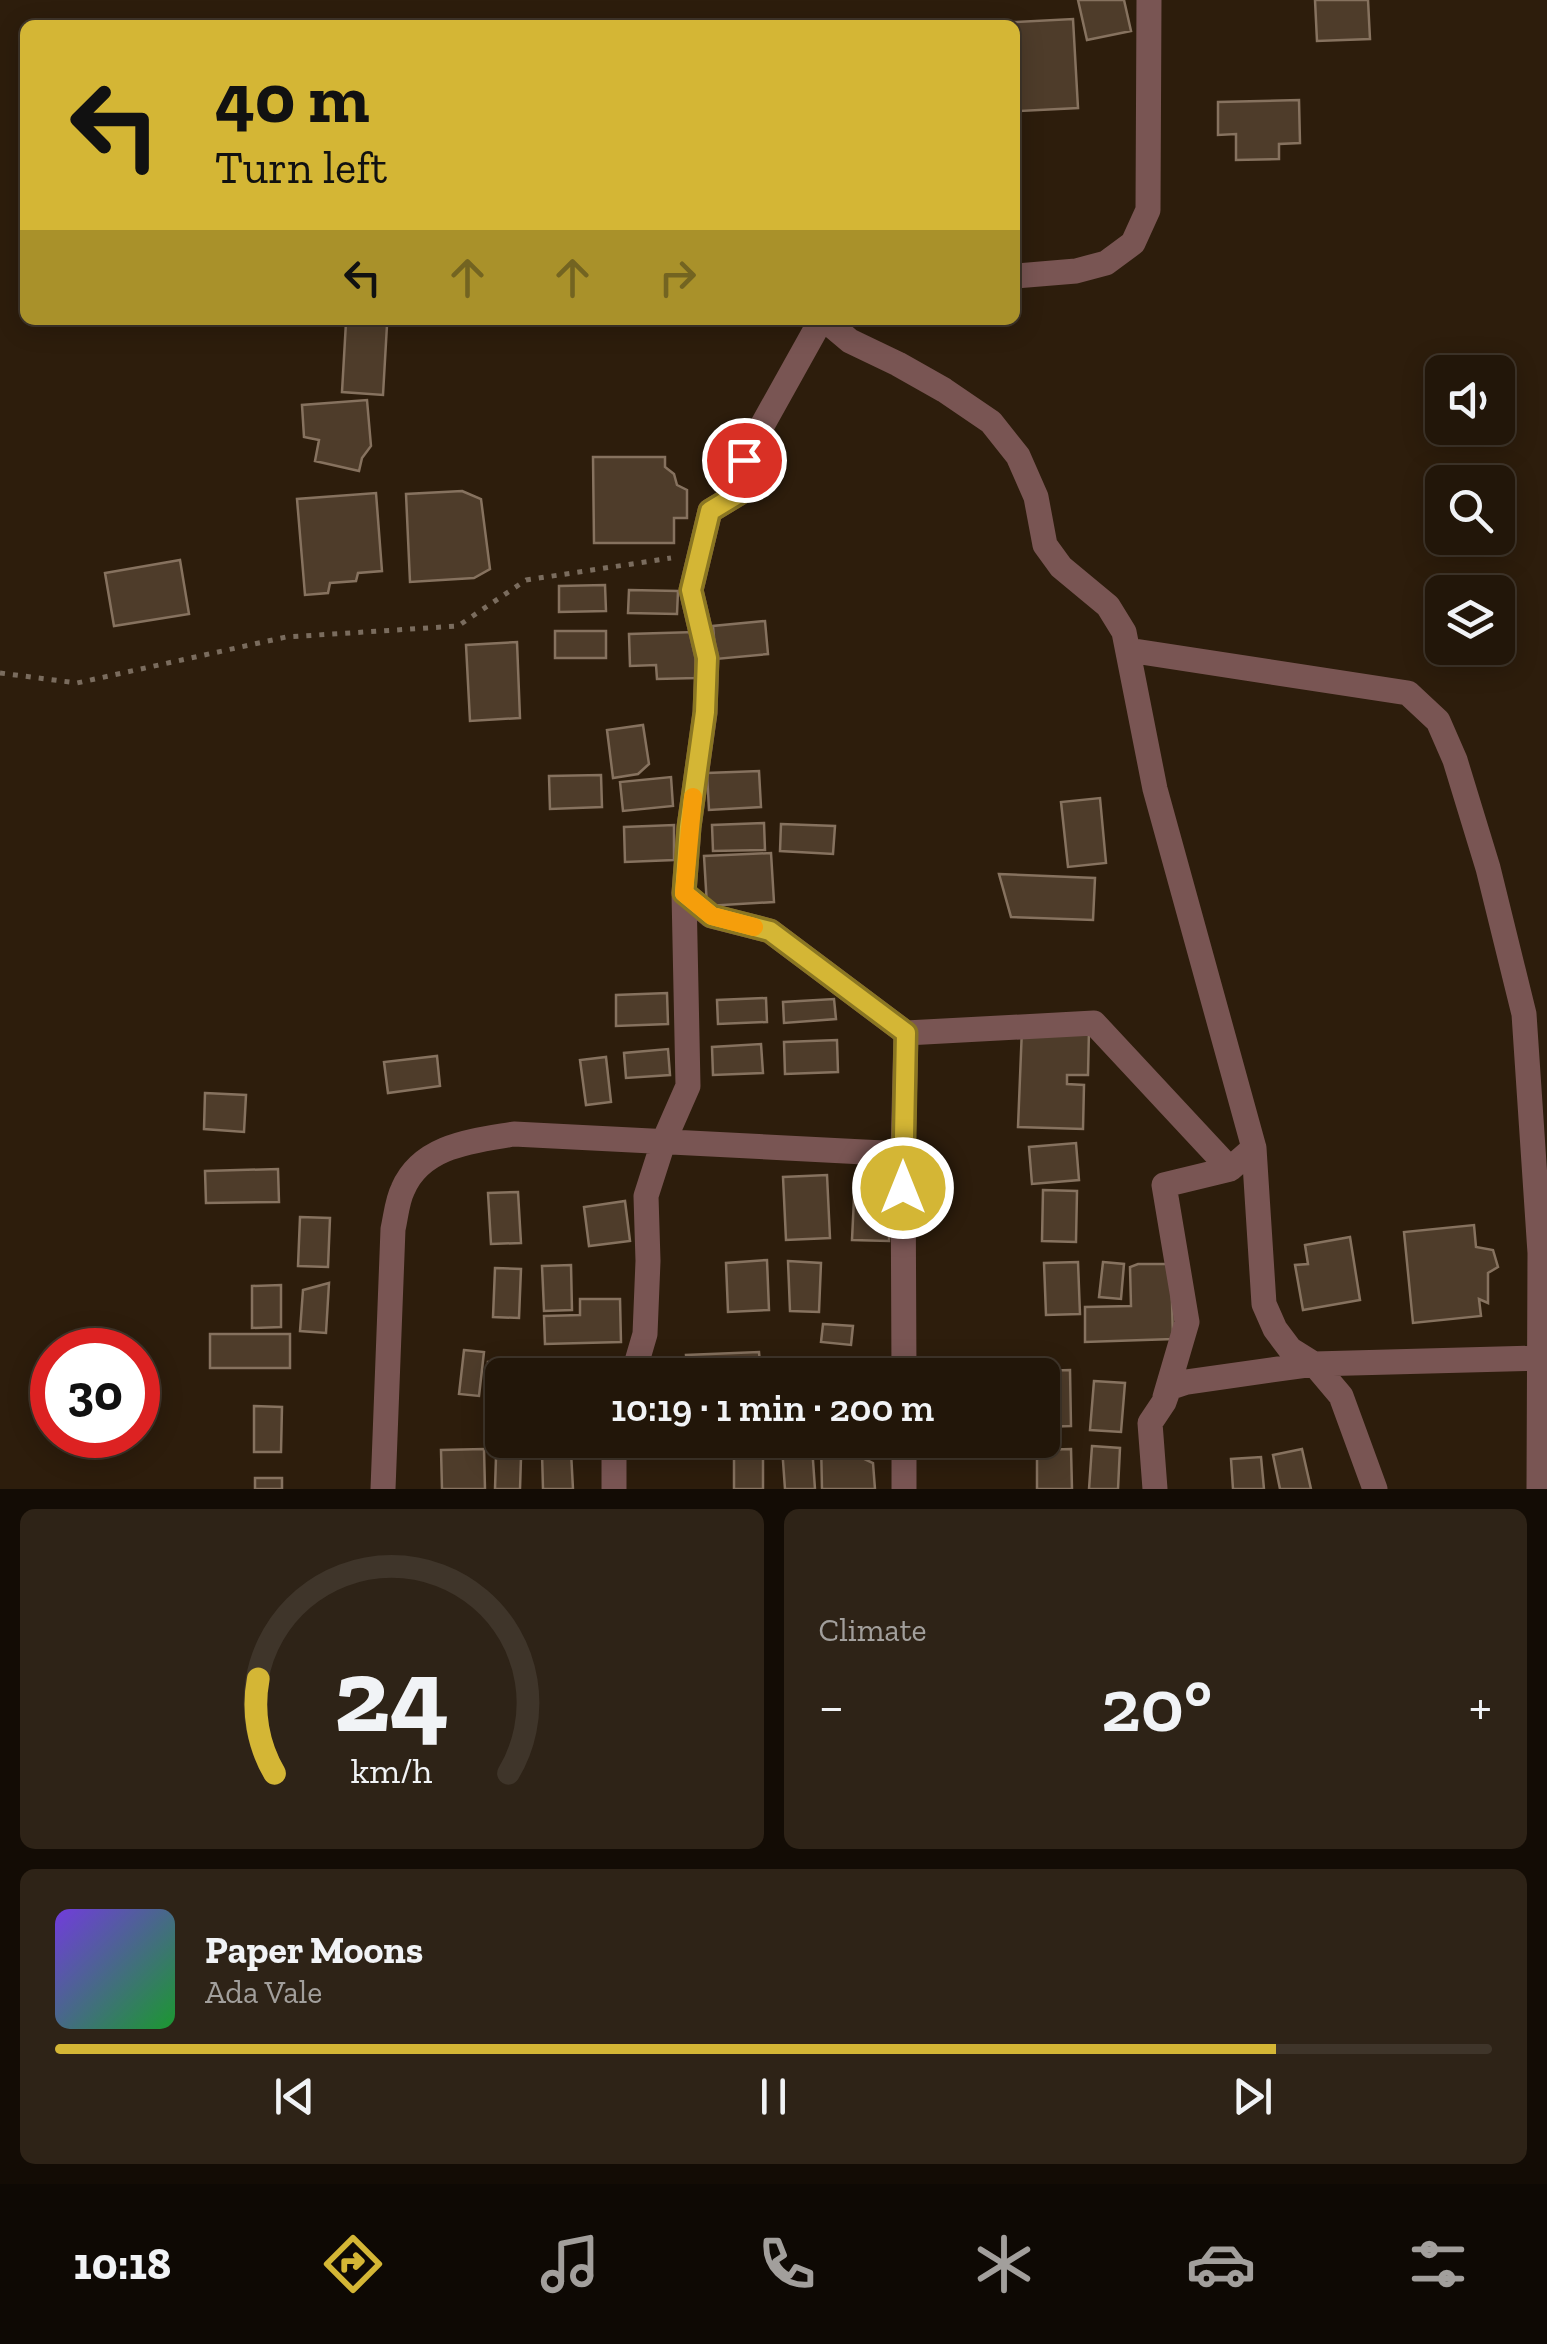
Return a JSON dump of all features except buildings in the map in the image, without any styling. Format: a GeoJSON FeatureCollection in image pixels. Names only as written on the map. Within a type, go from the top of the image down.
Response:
{"type":"FeatureCollection","features":[{"type":"Feature","properties":{"kind":"street"},"geometry":{"type":"LineString","coordinates":[[1020,276],[1106,264],[1133,244],[1148,210],[1149,0]]}},
{"type":"Feature","properties":{"kind":"street"},"geometry":{"type":"LineString","coordinates":[[638,1358],[645,1334],[646,1196],[662,1143],[688,1086],[684,893],[705,712],[707,658],[691,590],[710,511],[748,488],[744,460],[820,325]]}},
{"type":"Feature","properties":{"kind":"street"},"geometry":{"type":"LineString","coordinates":[[829,325],[850,341],[898,364],[991,422],[1018,456],[1036,497],[1045,545],[1062,567],[1108,606],[1124,632],[1154,789],[1254,1148],[1264,1304],[1290,1349],[1314,1364],[1342,1396],[1376,1489]]}},
{"type":"Feature","properties":{"kind":"street"},"geometry":{"type":"LineString","coordinates":[[1128,650],[1408,693],[1438,722],[1456,760],[1488,868],[1524,1014],[1540,1253],[1538,1489]]}},
{"type":"Feature","properties":{"kind":"street"},"geometry":{"type":"LineString","coordinates":[[684,893],[712,916],[770,931],[906,1033],[1094,1023],[1230,1168]]}},
{"type":"Feature","properties":{"kind":"street"},"geometry":{"type":"LineString","coordinates":[[904,1358],[906,1033]]}},
{"type":"Feature","properties":{"kind":"street"},"geometry":{"type":"LineString","coordinates":[[382,1489],[393,1228],[402,1190],[417,1165],[436,1152],[514,1134],[903,1154]]}},
{"type":"Feature","properties":{"kind":"street"},"geometry":{"type":"LineString","coordinates":[[1164,1402],[1187,1322],[1164,1185],[1230,1168],[1254,1148]]}},
{"type":"Feature","properties":{"kind":"street"},"geometry":{"type":"LineString","coordinates":[[1155,1489],[1150,1423],[1169,1388],[1314,1364],[1540,1358]]}},
{"type":"Feature","properties":{"kind":"street"},"geometry":{"type":"LineString","coordinates":[[614,1458],[614,1489]]}},
{"type":"Feature","properties":{"kind":"street"},"geometry":{"type":"LineString","coordinates":[[904,1458],[904,1489]]}},
{"type":"Feature","properties":{"kind":"path"},"geometry":{"type":"LineString","coordinates":[[0,673],[77,682],[286,638],[458,626],[526,580],[700,554]]}},
{"type":"Feature","properties":{"kind":"slow traffic"},"geometry":{"type":"LineString","coordinates":[[693,797],[684,893],[712,916],[754,927]]}},
{"type":"Feature","properties":{"kind":"route"},"geometry":{"type":"LineString","coordinates":[[744,460],[748,488],[710,511],[691,590],[707,658],[705,712],[684,893],[712,916],[770,931],[906,1033],[903,1188]]}}]}
